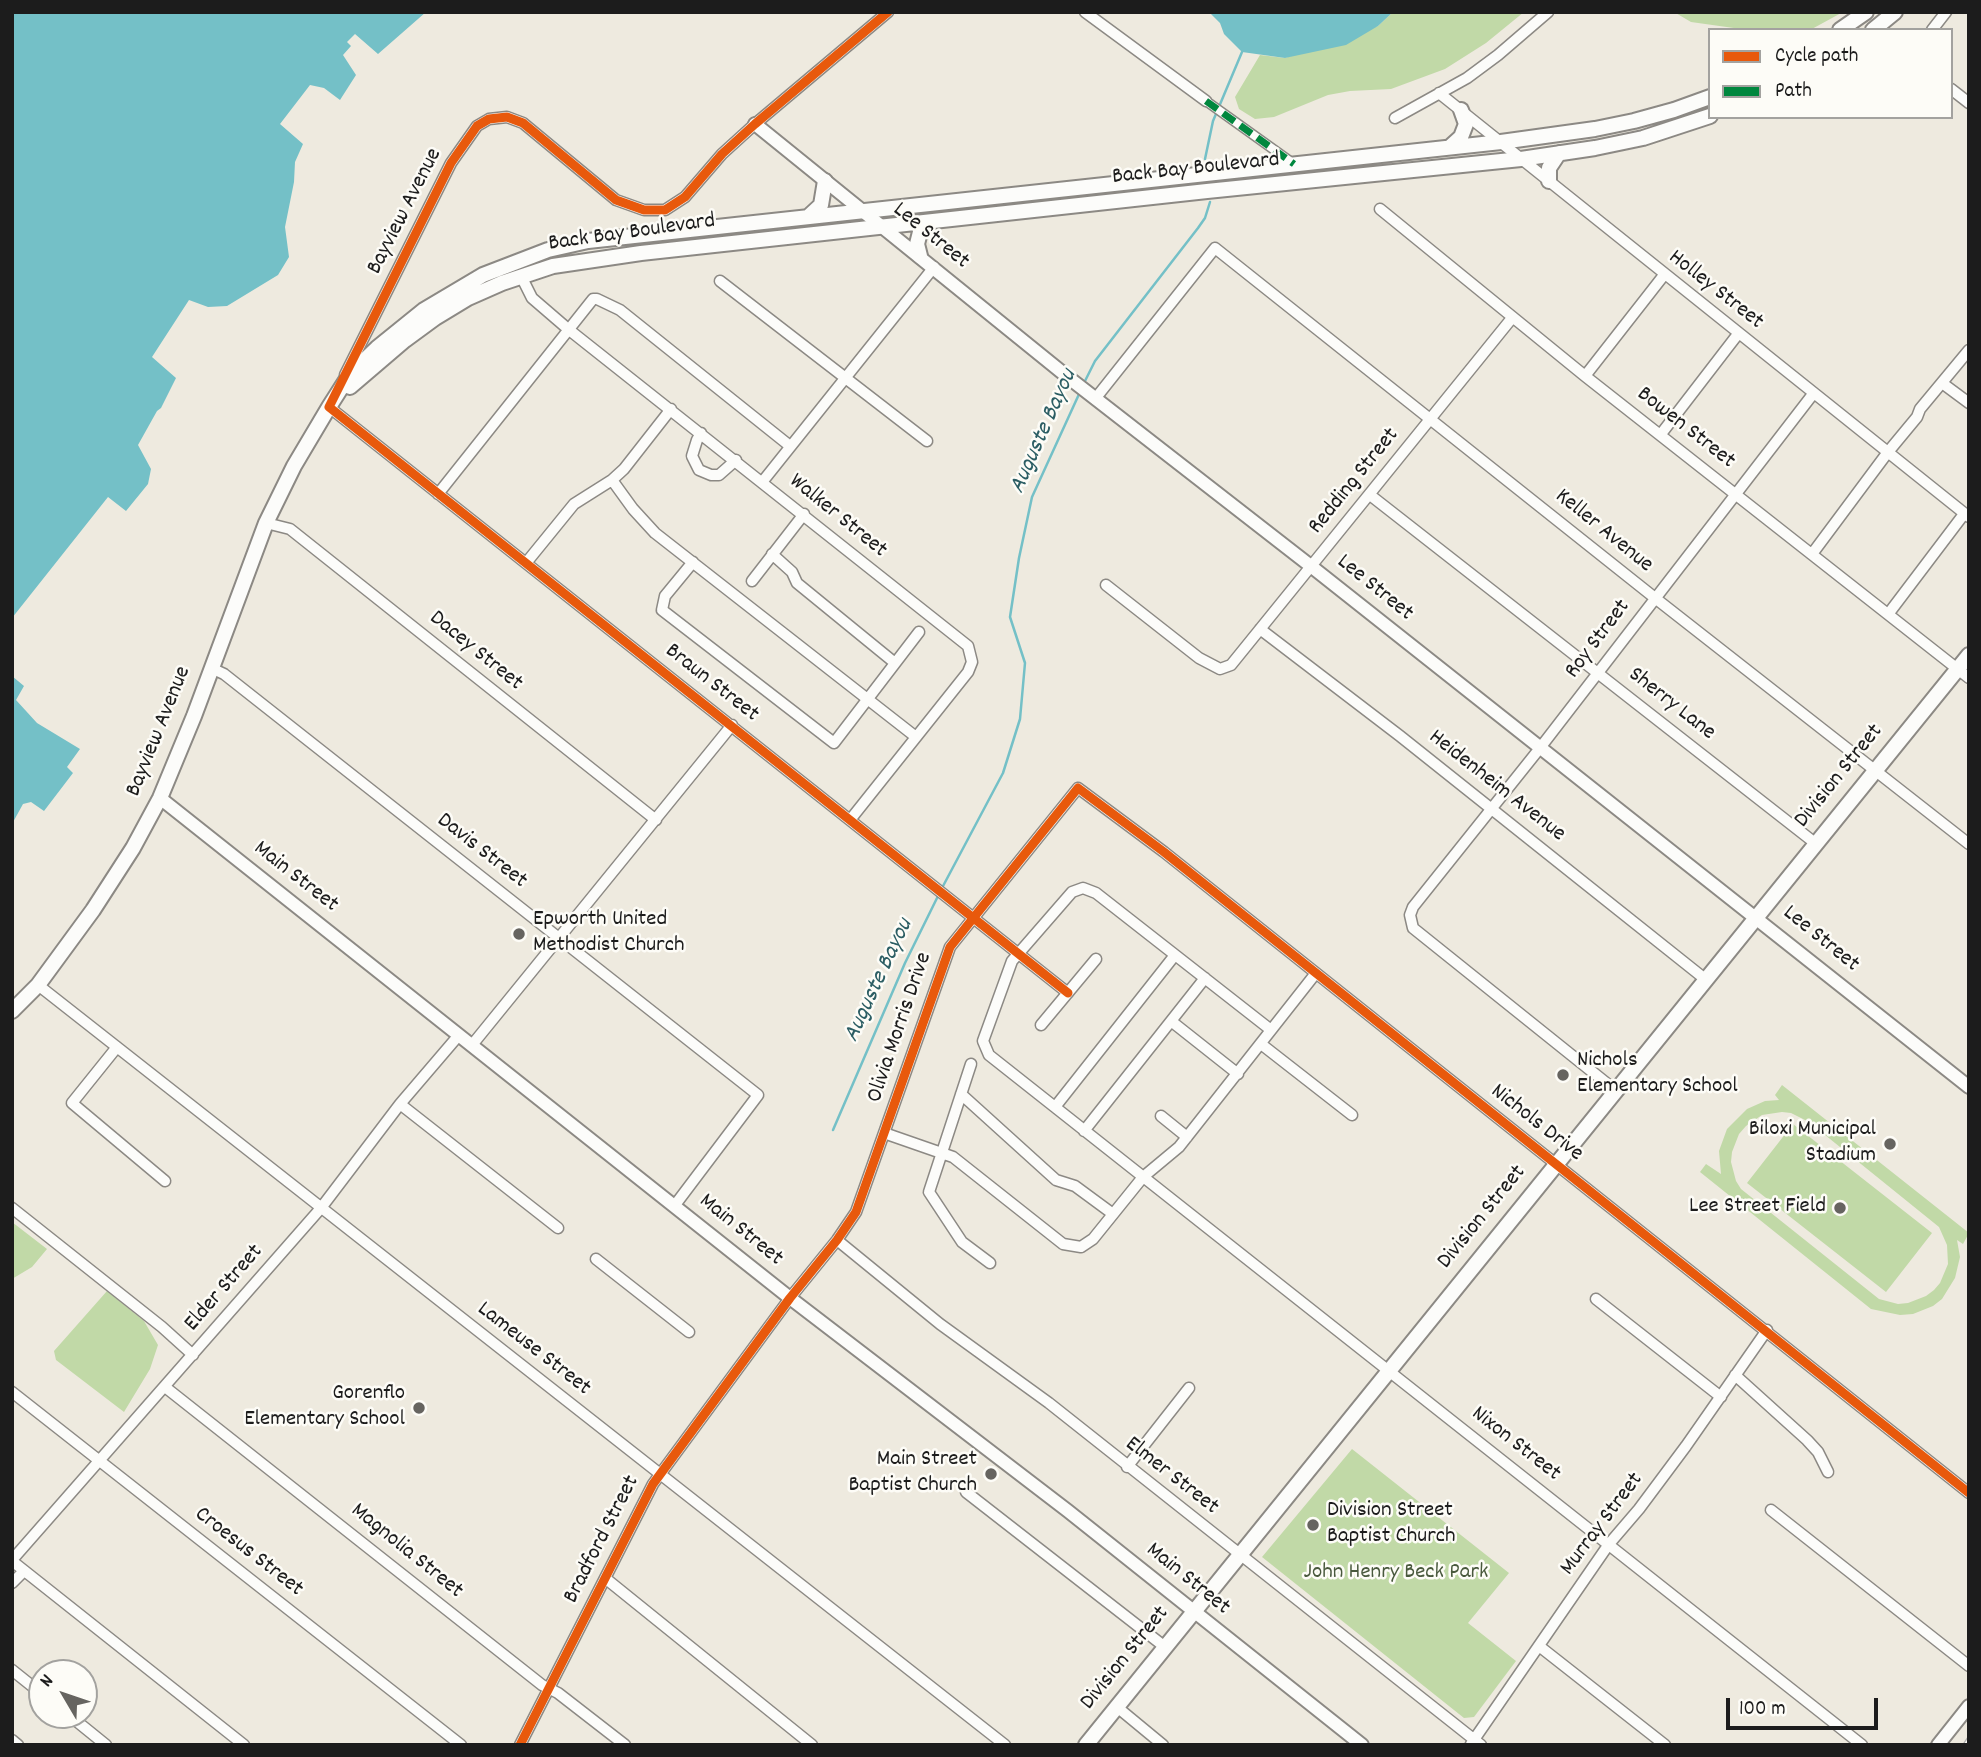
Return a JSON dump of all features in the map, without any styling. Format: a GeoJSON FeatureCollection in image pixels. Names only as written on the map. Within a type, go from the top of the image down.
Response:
{"type":"FeatureCollection","features":[{"type":"Feature","properties":{"kind":"main road"},"geometry":{"type":"LineString","coordinates":[[1843,28],[1866,12]]}},
{"type":"Feature","properties":{"kind":"main road"},"geometry":{"type":"LineString","coordinates":[[1875,28],[1895,12]]}},
{"type":"Feature","properties":{"kind":"main road","name":"Back Bay Boulevard"},"geometry":{"type":"LineString","coordinates":[[329,407],[351,374],[424,310],[483,275],[516,260],[548,250],[588,242],[808,217],[1502,142],[1621,124],[1708,98]]}},
{"type":"Feature","properties":{"kind":"main road"},"geometry":{"type":"LineString","coordinates":[[1450,147],[1461,136],[1466,124],[1461,110]]}},
{"type":"Feature","properties":{"kind":"main road","name":"Back Bay Boulevard"},"geometry":{"type":"LineString","coordinates":[[329,407],[380,361],[435,318],[468,299],[553,265],[1521,159],[1643,138],[1708,117]]}},
{"type":"Feature","properties":{"kind":"main road"},"geometry":{"type":"LineString","coordinates":[[1549,181],[1549,168],[1559,153]]}},
{"type":"Feature","properties":{"kind":"main road"},"geometry":{"type":"LineString","coordinates":[[808,217],[821,205],[825,181]]}},
{"type":"Feature","properties":{"kind":"main road"},"geometry":{"type":"LineString","coordinates":[[920,256],[917,244],[920,232],[929,222]]}},
{"type":"Feature","properties":{"kind":"main road","name":"Bayview Avenue"},"geometry":{"type":"LineString","coordinates":[[12,1011],[38,985],[93,910],[133,848],[160,798],[179,755],[266,523],[294,466],[329,407]]}},
{"type":"Feature","properties":{"kind":"main road","name":"Division Street"},"geometry":{"type":"LineString","coordinates":[[1086,1745],[1815,843],[1963,673],[1969,655]]}},
{"type":"Feature","properties":{"kind":"street","name":"Bayview Avenue"},"geometry":{"type":"LineString","coordinates":[[329,407],[451,163],[477,126],[489,119],[507,117],[523,123],[617,200],[644,211],[665,210],[685,197],[715,162],[755,124],[888,12]]}},
{"type":"Feature","properties":{"kind":"street"},"geometry":{"type":"LineString","coordinates":[[1085,12],[1294,164]]}},
{"type":"Feature","properties":{"kind":"street"},"geometry":{"type":"LineString","coordinates":[[1395,118],[1467,78],[1499,55],[1548,12]]}},
{"type":"Feature","properties":{"kind":"street"},"geometry":{"type":"LineString","coordinates":[[1934,28],[1947,12]]}},
{"type":"Feature","properties":{"kind":"street"},"geometry":{"type":"LineString","coordinates":[[1953,91],[1969,103]]}},
{"type":"Feature","properties":{"kind":"street","name":"Holley Street"},"geometry":{"type":"LineString","coordinates":[[1439,93],[1966,516]]}},
{"type":"Feature","properties":{"kind":"street","name":"Lee Street"},"geometry":{"type":"LineString","coordinates":[[755,124],[1069,379],[1756,916],[1969,1087]]}},
{"type":"Feature","properties":{"kind":"street","name":"Bowen Street"},"geometry":{"type":"LineString","coordinates":[[1380,208],[1585,376],[1963,673]]}},
{"type":"Feature","properties":{"kind":"street","name":"Keller Avenue"},"geometry":{"type":"LineString","coordinates":[[1093,397],[1215,248],[1969,844]]}},
{"type":"Feature","properties":{"kind":"street"},"geometry":{"type":"LineString","coordinates":[[763,481],[934,267]]}},
{"type":"Feature","properties":{"kind":"street"},"geometry":{"type":"LineString","coordinates":[[1585,376],[1664,275]]}},
{"type":"Feature","properties":{"kind":"street","name":"Walker Street"},"geometry":{"type":"LineString","coordinates":[[521,276],[531,298],[568,329],[968,646],[972,662],[968,672],[850,820]]}},
{"type":"Feature","properties":{"kind":"street"},"geometry":{"type":"LineString","coordinates":[[720,281],[927,441]]}},
{"type":"Feature","properties":{"kind":"street"},"geometry":{"type":"LineString","coordinates":[[438,494],[593,299],[612,306],[790,446]]}},
{"type":"Feature","properties":{"kind":"street","name":"Redding Street"},"geometry":{"type":"LineString","coordinates":[[1106,585],[1212,667],[1226,668],[1240,656],[1513,317]]}},
{"type":"Feature","properties":{"kind":"street"},"geometry":{"type":"LineString","coordinates":[[1661,434],[1738,334]]}},
{"type":"Feature","properties":{"kind":"street"},"geometry":{"type":"LineString","coordinates":[[1812,554],[1969,350]]}},
{"type":"Feature","properties":{"kind":"street"},"geometry":{"type":"LineString","coordinates":[[1942,383],[1969,404]]}},
{"type":"Feature","properties":{"kind":"street","name":"Roy Street"},"geometry":{"type":"LineString","coordinates":[[1615,1090],[1413,928],[1410,922],[1413,907],[1540,748],[1813,394]]}},
{"type":"Feature","properties":{"kind":"street","name":"Braun Street"},"geometry":{"type":"LineString","coordinates":[[329,407],[1068,993]]}},
{"type":"Feature","properties":{"kind":"street"},"geometry":{"type":"LineString","coordinates":[[526,563],[574,504],[612,480],[624,469],[671,409]]}},
{"type":"Feature","properties":{"kind":"street"},"geometry":{"type":"LineString","coordinates":[[701,433],[696,440],[692,456],[699,470],[719,475],[736,460]]}},
{"type":"Feature","properties":{"kind":"street"},"geometry":{"type":"LineString","coordinates":[[612,480],[644,522],[916,737]]}},
{"type":"Feature","properties":{"kind":"street","name":"Sherry Lane"},"geometry":{"type":"LineString","coordinates":[[1370,495],[1815,843]]}},
{"type":"Feature","properties":{"kind":"street"},"geometry":{"type":"LineString","coordinates":[[752,581],[804,514]]}},
{"type":"Feature","properties":{"kind":"street"},"geometry":{"type":"LineString","coordinates":[[1889,613],[1966,516]]}},
{"type":"Feature","properties":{"kind":"street","name":"Dacey Street"},"geometry":{"type":"LineString","coordinates":[[266,523],[290,529],[656,820]]}},
{"type":"Feature","properties":{"kind":"street"},"geometry":{"type":"LineString","coordinates":[[772,554],[792,572],[797,583],[895,663]]}},
{"type":"Feature","properties":{"kind":"street"},"geometry":{"type":"LineString","coordinates":[[693,562],[662,603],[662,610],[834,743],[919,632]]}},
{"type":"Feature","properties":{"kind":"street","name":"Heidenheim Avenue"},"geometry":{"type":"LineString","coordinates":[[1260,629],[1492,808],[1705,979]]}},
{"type":"Feature","properties":{"kind":"street","name":"Davis Street"},"geometry":{"type":"LineString","coordinates":[[211,667],[224,674],[758,1095],[675,1205]]}},
{"type":"Feature","properties":{"kind":"street"},"geometry":{"type":"LineString","coordinates":[[472,1045],[732,725]]}},
{"type":"Feature","properties":{"kind":"street","name":"Olivia Morris Drive"},"geometry":{"type":"LineString","coordinates":[[790,1298],[856,1212],[946,956],[954,940],[1078,788]]}},
{"type":"Feature","properties":{"kind":"street","name":"Nichols Drive"},"geometry":{"type":"LineString","coordinates":[[1078,788],[1164,852],[1969,1493]]}},
{"type":"Feature","properties":{"kind":"street","name":"Main Street"},"geometry":{"type":"LineString","coordinates":[[160,798],[790,1298],[1068,1511],[1362,1745]]}},
{"type":"Feature","properties":{"kind":"street"},"geometry":{"type":"LineString","coordinates":[[1018,953],[1072,892],[1083,888],[1096,893],[1271,1030]]}},
{"type":"Feature","properties":{"kind":"street","name":"Nixon Street"},"geometry":{"type":"LineString","coordinates":[[1018,953],[1000,989],[984,1035],[984,1047],[989,1055],[1862,1745]]}},
{"type":"Feature","properties":{"kind":"street"},"geometry":{"type":"LineString","coordinates":[[1055,1107],[1175,955]]}},
{"type":"Feature","properties":{"kind":"street"},"geometry":{"type":"LineString","coordinates":[[1041,1025],[1096,959]]}},
{"type":"Feature","properties":{"kind":"street"},"geometry":{"type":"LineString","coordinates":[[884,1133],[959,1161],[1063,1244],[1081,1247],[1093,1239],[1143,1177],[1187,1137],[1316,974]]}},
{"type":"Feature","properties":{"kind":"street"},"geometry":{"type":"LineString","coordinates":[[1084,1130],[1205,978]]}},
{"type":"Feature","properties":{"kind":"street","name":"Lameuse Street"},"geometry":{"type":"LineString","coordinates":[[38,985],[1005,1745]]}},
{"type":"Feature","properties":{"kind":"street"},"geometry":{"type":"LineString","coordinates":[[1171,1021],[1238,1074]]}},
{"type":"Feature","properties":{"kind":"street","name":"Elder Street"},"geometry":{"type":"LineString","coordinates":[[12,1561],[321,1208],[400,1104],[459,1035]]}},
{"type":"Feature","properties":{"kind":"street"},"geometry":{"type":"LineString","coordinates":[[1261,1044],[1352,1115]]}},
{"type":"Feature","properties":{"kind":"street"},"geometry":{"type":"LineString","coordinates":[[117,1047],[72,1103],[165,1181]]}},
{"type":"Feature","properties":{"kind":"street"},"geometry":{"type":"LineString","coordinates":[[971,1064],[929,1185],[931,1197],[962,1242],[990,1263]]}},
{"type":"Feature","properties":{"kind":"street"},"geometry":{"type":"LineString","coordinates":[[961,1094],[1056,1180],[1075,1186],[1113,1214]]}},
{"type":"Feature","properties":{"kind":"street"},"geometry":{"type":"LineString","coordinates":[[400,1104],[558,1228]]}},
{"type":"Feature","properties":{"kind":"street"},"geometry":{"type":"LineString","coordinates":[[1161,1116],[1187,1137]]}},
{"type":"Feature","properties":{"kind":"street"},"geometry":{"type":"LineString","coordinates":[[12,1208],[193,1355]]}},
{"type":"Feature","properties":{"kind":"street","name":"Elmer Street"},"geometry":{"type":"LineString","coordinates":[[837,1240],[940,1324],[1010,1373],[1476,1743]]}},
{"type":"Feature","properties":{"kind":"street"},"geometry":{"type":"LineString","coordinates":[[596,1259],[688,1332]]}},
{"type":"Feature","properties":{"kind":"street","name":"Bradford Street"},"geometry":{"type":"LineString","coordinates":[[520,1745],[644,1498],[790,1298]]}},
{"type":"Feature","properties":{"kind":"street"},"geometry":{"type":"LineString","coordinates":[[1596,1299],[1721,1397]]}},
{"type":"Feature","properties":{"kind":"street","name":"Murray Street"},"geometry":{"type":"LineString","coordinates":[[1476,1743],[1609,1544],[1639,1509],[1767,1330]]}},
{"type":"Feature","properties":{"kind":"street"},"geometry":{"type":"LineString","coordinates":[[1735,1375],[1807,1440],[1818,1452],[1828,1472]]}},
{"type":"Feature","properties":{"kind":"street","name":"Magnolia Street"},"geometry":{"type":"LineString","coordinates":[[165,1387],[422,1591],[625,1745]]}},
{"type":"Feature","properties":{"kind":"street"},"geometry":{"type":"LineString","coordinates":[[1127,1467],[1189,1388]]}},
{"type":"Feature","properties":{"kind":"street","name":"Croesus Street"},"geometry":{"type":"LineString","coordinates":[[12,1392],[461,1745]]}},
{"type":"Feature","properties":{"kind":"street"},"geometry":{"type":"LineString","coordinates":[[966,1492],[1165,1647]]}},
{"type":"Feature","properties":{"kind":"street"},"geometry":{"type":"LineString","coordinates":[[1771,1510],[1969,1666]]}},
{"type":"Feature","properties":{"kind":"street"},"geometry":{"type":"LineString","coordinates":[[12,1561],[244,1745]]}},
{"type":"Feature","properties":{"kind":"street"},"geometry":{"type":"LineString","coordinates":[[12,1583],[24,1571]]}},
{"type":"Feature","properties":{"kind":"street"},"geometry":{"type":"LineString","coordinates":[[605,1578],[812,1745]]}},
{"type":"Feature","properties":{"kind":"street"},"geometry":{"type":"LineString","coordinates":[[1539,1646],[1665,1745]]}},
{"type":"Feature","properties":{"kind":"street"},"geometry":{"type":"LineString","coordinates":[[12,1670],[28,1683]]}},
{"type":"Feature","properties":{"kind":"street"},"geometry":{"type":"LineString","coordinates":[[1938,1745],[1969,1706]]}},
{"type":"Feature","properties":{"kind":"street"},"geometry":{"type":"LineString","coordinates":[[1117,1707],[1163,1745]]}},
{"type":"Feature","properties":{"kind":"street"},"geometry":{"type":"LineString","coordinates":[[86,1729],[106,1745]]}},
{"type":"Feature","properties":{"kind":"street"},"geometry":{"type":"LineString","coordinates":[[12,1740],[18,1745]]}},
{"type":"Feature","properties":{"kind":"green space"},"geometry":{"type":"Polygon","coordinates":[[[1393,12],[1524,12],[1486,43],[1445,69],[1391,89],[1328,95],[1274,117],[1255,119],[1239,109],[1235,97],[1260,55],[1285,58],[1378,26],[1393,12]]]}},
{"type":"Feature","properties":{"kind":"green space"},"geometry":{"type":"Polygon","coordinates":[[[1674,12],[1843,12],[1814,28],[1734,28],[1691,22],[1674,12]]]}},
{"type":"Feature","properties":{"kind":"green space"},"geometry":{"type":"Polygon","coordinates":[[[1782,1085],[1969,1233],[1963,1244],[1957,1240],[1960,1257],[1955,1278],[1942,1299],[1913,1314],[1900,1315],[1871,1309],[1700,1172],[1706,1164],[1721,1174],[1719,1151],[1727,1129],[1747,1109],[1765,1101],[1779,1100],[1775,1095],[1782,1085]],[[1791,1113],[1762,1115],[1739,1134],[1731,1162],[1741,1189],[1879,1299],[1898,1304],[1908,1303],[1934,1290],[1948,1264],[1947,1245],[1939,1227],[1809,1122],[1791,1113]]]}},
{"type":"Feature","properties":{"kind":"green space","name":"Lee Street Field"},"geometry":{"type":"Polygon","coordinates":[[[1793,1124],[1932,1233],[1886,1292],[1747,1183],[1793,1124]]]}},
{"type":"Feature","properties":{"kind":"green space"},"geometry":{"type":"Polygon","coordinates":[[[12,1222],[47,1249],[32,1267],[12,1279],[12,1222]]]}},
{"type":"Feature","properties":{"kind":"green space"},"geometry":{"type":"Polygon","coordinates":[[[107,1291],[144,1321],[158,1345],[150,1369],[124,1412],[56,1360],[54,1351],[107,1291]]]}},
{"type":"Feature","properties":{"kind":"green space","name":"John Henry Beck Park"},"geometry":{"type":"Polygon","coordinates":[[[1352,1449],[1509,1573],[1468,1623],[1516,1661],[1474,1717],[1464,1718],[1262,1557],[1352,1449]]]}},
{"type":"Feature","properties":{"kind":"water"},"geometry":{"type":"Polygon","coordinates":[[[12,12],[426,12],[378,54],[355,34],[347,42],[351,46],[343,55],[356,75],[340,100],[324,88],[310,85],[280,124],[303,144],[295,162],[285,227],[289,257],[278,275],[227,306],[208,307],[189,300],[152,357],[176,378],[138,445],[151,469],[148,484],[126,511],[108,497],[12,618],[12,12]]]}},
{"type":"Feature","properties":{"kind":"water"},"geometry":{"type":"Polygon","coordinates":[[[1209,12],[1393,12],[1378,26],[1346,45],[1285,58],[1242,52],[1224,34],[1220,23],[1209,12]]]}},
{"type":"Feature","properties":{"kind":"water"},"geometry":{"type":"Polygon","coordinates":[[[12,676],[24,686],[16,700],[37,723],[80,749],[67,767],[73,773],[44,811],[31,802],[23,804],[12,824],[12,676]]]}},
{"type":"Feature","properties":{"kind":"waterway","name":"Auguste Bayou"},"geometry":{"type":"LineString","coordinates":[[1205,159],[1213,121],[1242,52]]}},
{"type":"Feature","properties":{"kind":"waterway","name":"Auguste Bayou"},"geometry":{"type":"LineString","coordinates":[[1084,383],[1095,361],[1205,218],[1210,202]]}},
{"type":"Feature","properties":{"kind":"waterway","name":"Auguste Bayou"},"geometry":{"type":"LineString","coordinates":[[942,888],[1003,773],[1020,719],[1025,663],[1010,617],[1019,558],[1032,497],[1080,392]]}},
{"type":"Feature","properties":{"kind":"waterway","name":"Auguste Bayou"},"geometry":{"type":"LineString","coordinates":[[833,1130],[905,963],[939,894]]}},
{"type":"Feature","properties":{"kind":"railway"},"geometry":{"type":"LineString","coordinates":[[1965,1745],[1969,1739]]}},
{"type":"Feature","properties":{"kind":"marked path"},"geometry":{"type":"LineString","coordinates":[[1206,101],[1294,164]]}},
{"type":"Feature","properties":{"kind":"cycle path"},"geometry":{"type":"LineString","coordinates":[[888,12],[755,124],[722,154],[685,197],[665,210],[644,210],[616,200],[523,123],[507,117],[489,119],[477,126],[451,163],[329,407],[1068,993]]}},
{"type":"Feature","properties":{"kind":"cycle path"},"geometry":{"type":"LineString","coordinates":[[520,1745],[653,1484],[856,1212],[950,947],[1078,788],[1164,852],[1969,1493]]}},
{"type":"Feature","properties":{"kind":"place","name":"Epworth United Methodist Church"},"geometry":{"type":"Point","coordinates":[519,934]}},
{"type":"Feature","properties":{"kind":"place","name":"Nichols Elementary School"},"geometry":{"type":"Point","coordinates":[1563,1075]}},
{"type":"Feature","properties":{"kind":"place","name":"Biloxi Municipal Stadium"},"geometry":{"type":"Point","coordinates":[1890,1144]}},
{"type":"Feature","properties":{"kind":"place","name":"Lee Street Field"},"geometry":{"type":"Point","coordinates":[1840,1208]}},
{"type":"Feature","properties":{"kind":"place","name":"Gorenflo Elementary School"},"geometry":{"type":"Point","coordinates":[419,1408]}},
{"type":"Feature","properties":{"kind":"place","name":"Main Street Baptist Church"},"geometry":{"type":"Point","coordinates":[991,1474]}},
{"type":"Feature","properties":{"kind":"place","name":"Division Street Baptist Church"},"geometry":{"type":"Point","coordinates":[1313,1525]}}]}
